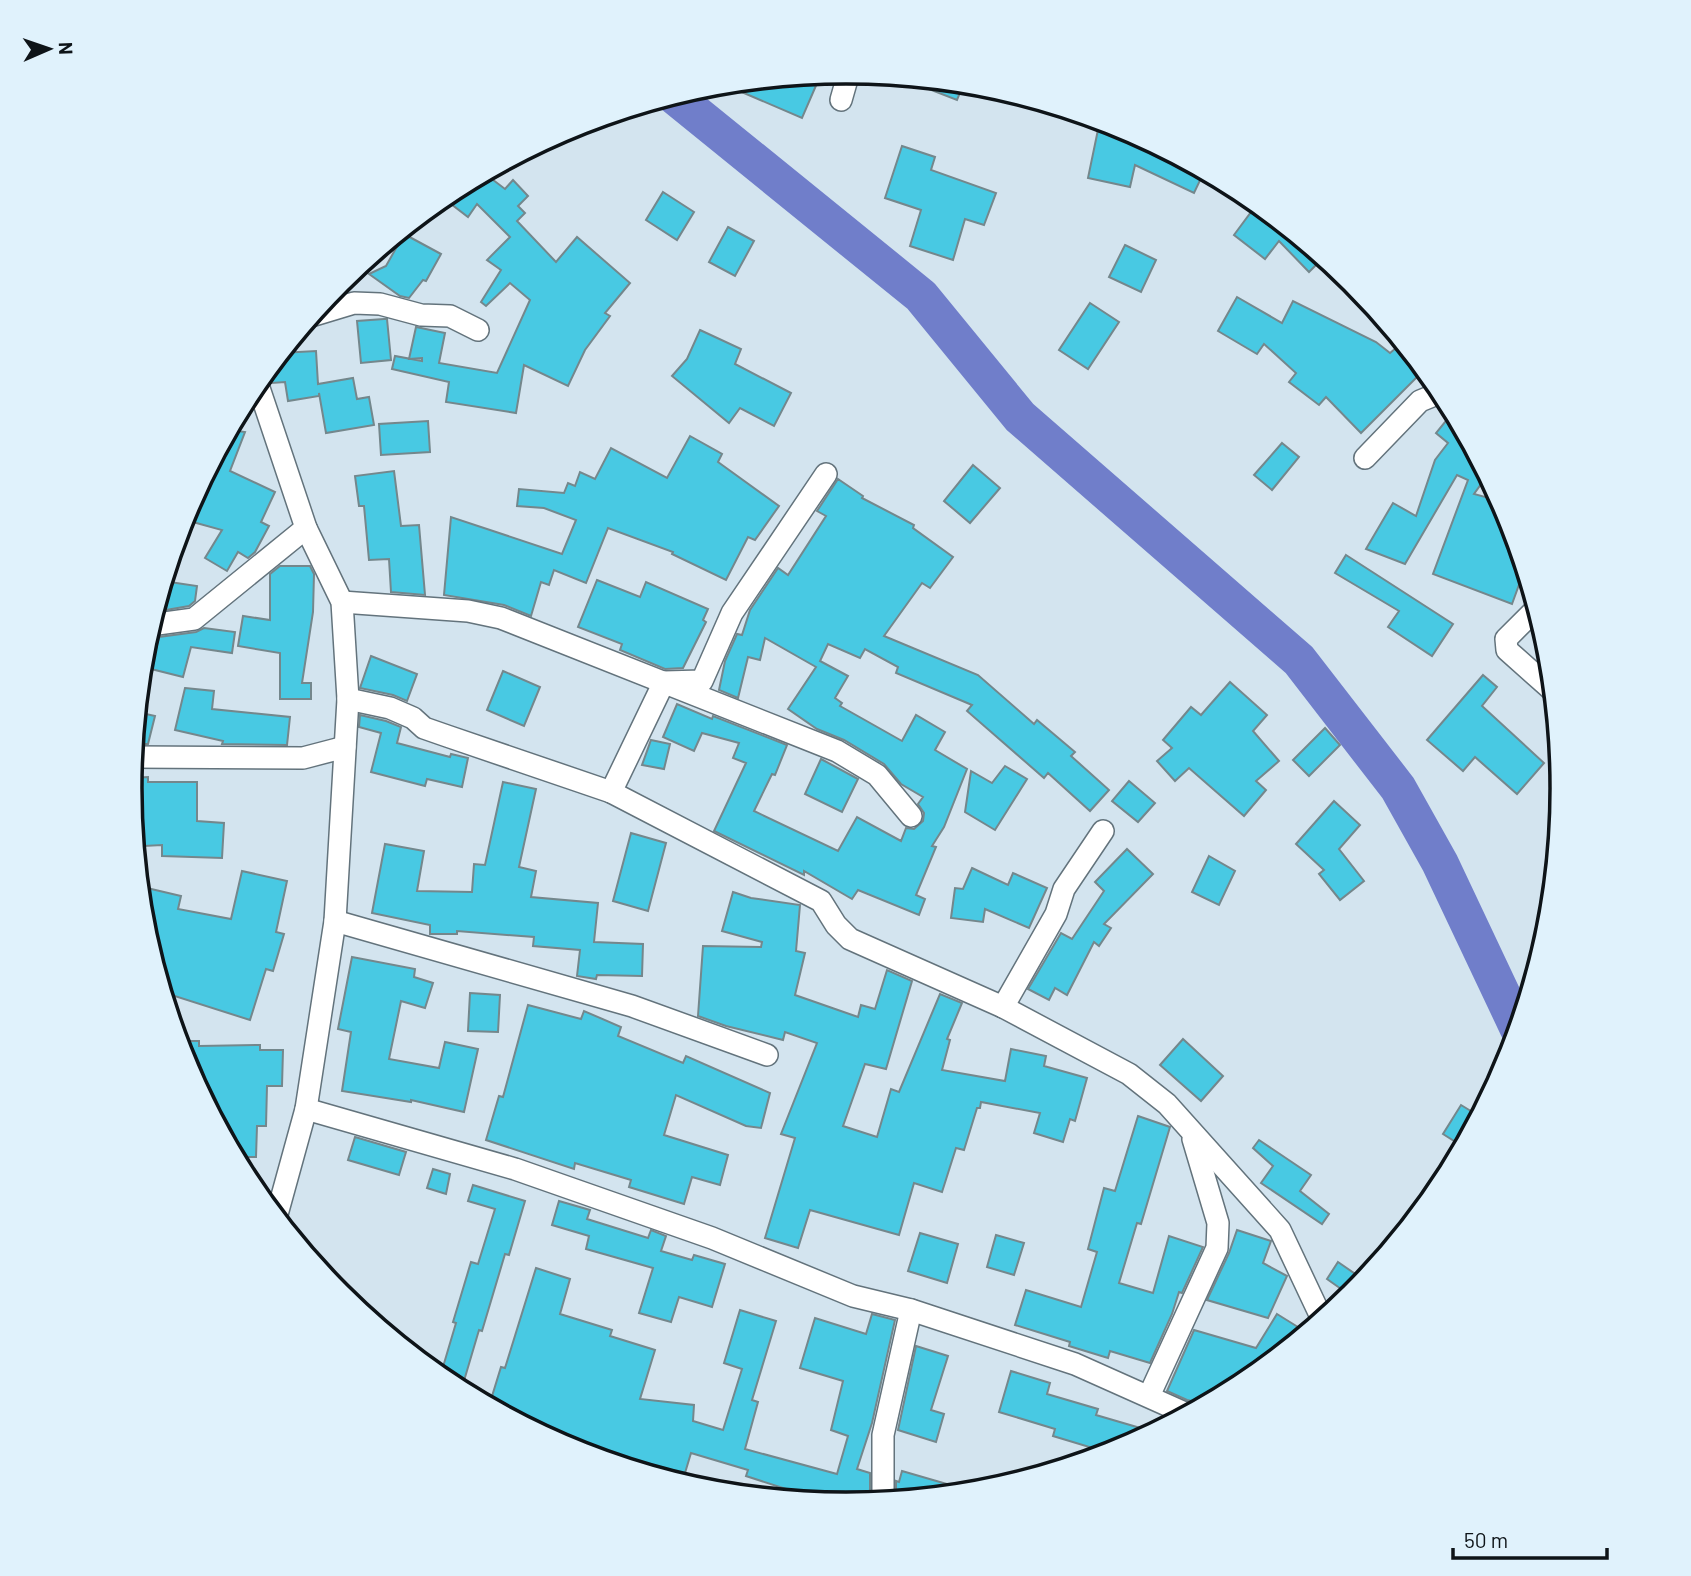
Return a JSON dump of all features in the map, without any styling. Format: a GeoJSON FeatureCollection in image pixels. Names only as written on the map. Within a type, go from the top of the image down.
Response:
{"type":"FeatureCollection","features":[{"type":"Feature","properties":{"kind":"street"},"geometry":{"type":"LineString","coordinates":[[841,100],[846,84]]}},
{"type":"Feature","properties":{"kind":"street"},"geometry":{"type":"LineString","coordinates":[[329,311],[354,303],[380,304],[421,315],[450,316],[478,330]]}},
{"type":"Feature","properties":{"kind":"street"},"geometry":{"type":"LineString","coordinates":[[261,395],[306,528],[342,601],[348,699],[335,921],[306,1109],[278,1204]]}},
{"type":"Feature","properties":{"kind":"street"},"geometry":{"type":"LineString","coordinates":[[1365,458],[1420,401],[1431,397]]}},
{"type":"Feature","properties":{"kind":"street"},"geometry":{"type":"LineString","coordinates":[[664,682],[702,681],[732,614],[826,474]]}},
{"type":"Feature","properties":{"kind":"street"},"geometry":{"type":"LineString","coordinates":[[161,623],[194,619],[306,528]]}},
{"type":"Feature","properties":{"kind":"street"},"geometry":{"type":"LineString","coordinates":[[342,601],[468,611],[501,618],[837,751],[877,775],[911,816]]}},
{"type":"Feature","properties":{"kind":"street"},"geometry":{"type":"LineString","coordinates":[[1528,617],[1506,639],[1507,650],[1540,680]]}},
{"type":"Feature","properties":{"kind":"street"},"geometry":{"type":"LineString","coordinates":[[611,792],[664,682]]}},
{"type":"Feature","properties":{"kind":"street"},"geometry":{"type":"LineString","coordinates":[[348,699],[390,708],[413,718],[424,728],[611,792],[821,901],[835,925],[850,939],[1003,1007],[1129,1074],[1167,1104],[1280,1230],[1318,1310]]}},
{"type":"Feature","properties":{"kind":"street"},"geometry":{"type":"LineString","coordinates":[[143,757],[303,758],[345,747]]}},
{"type":"Feature","properties":{"kind":"street"},"geometry":{"type":"LineString","coordinates":[[1003,1007],[1056,914],[1063,889],[1103,831]]}},
{"type":"Feature","properties":{"kind":"street"},"geometry":{"type":"LineString","coordinates":[[335,921],[632,1006],[767,1055]]}},
{"type":"Feature","properties":{"kind":"street"},"geometry":{"type":"LineString","coordinates":[[306,1109],[515,1169],[712,1238],[853,1296],[911,1310],[1075,1364],[1176,1409]]}},
{"type":"Feature","properties":{"kind":"street"},"geometry":{"type":"LineString","coordinates":[[1149,1396],[1217,1248],[1218,1223],[1192,1133]]}},
{"type":"Feature","properties":{"kind":"street"},"geometry":{"type":"LineString","coordinates":[[883,1490],[883,1435],[911,1310]]}},
{"type":"Feature","properties":{"kind":"building"},"geometry":{"type":"Polygon","coordinates":[[[816,85],[802,118],[742,92],[816,85]]]}},
{"type":"Feature","properties":{"kind":"building"},"geometry":{"type":"Polygon","coordinates":[[[929,89],[960,94],[957,100],[929,89]]]}},
{"type":"Feature","properties":{"kind":"building"},"geometry":{"type":"Polygon","coordinates":[[[1098,131],[1200,180],[1194,193],[1135,165],[1130,187],[1088,178],[1098,131]]]}},
{"type":"Feature","properties":{"kind":"building"},"geometry":{"type":"Polygon","coordinates":[[[902,146],[935,157],[931,170],[996,193],[984,225],[965,219],[953,260],[910,246],[921,210],[885,198],[902,146]]]}},
{"type":"Feature","properties":{"kind":"building"},"geometry":{"type":"Polygon","coordinates":[[[492,179],[505,189],[513,180],[528,196],[518,206],[525,213],[517,221],[556,262],[577,237],[630,283],[605,313],[610,316],[585,350],[568,386],[524,365],[516,413],[446,402],[449,382],[392,369],[395,356],[409,359],[416,327],[445,333],[439,363],[497,373],[530,300],[510,283],[486,306],[481,302],[501,270],[487,260],[510,237],[477,204],[468,217],[452,205],[492,179]]]}},
{"type":"Feature","properties":{"kind":"building"},"geometry":{"type":"Polygon","coordinates":[[[663,192],[694,212],[677,240],[646,220],[663,192]]]}},
{"type":"Feature","properties":{"kind":"building"},"geometry":{"type":"Polygon","coordinates":[[[1251,213],[1316,265],[1309,272],[1279,241],[1265,259],[1234,235],[1251,213]]]}},
{"type":"Feature","properties":{"kind":"building"},"geometry":{"type":"Polygon","coordinates":[[[728,227],[754,241],[735,276],[709,262],[728,227]]]}},
{"type":"Feature","properties":{"kind":"building"},"geometry":{"type":"Polygon","coordinates":[[[408,236],[441,254],[426,281],[423,280],[409,298],[400,296],[369,274],[386,266],[398,245],[408,236]]]}},
{"type":"Feature","properties":{"kind":"building"},"geometry":{"type":"Polygon","coordinates":[[[1125,245],[1156,260],[1141,292],[1109,277],[1125,245]]]}},
{"type":"Feature","properties":{"kind":"building"},"geometry":{"type":"Polygon","coordinates":[[[1237,297],[1282,323],[1293,301],[1376,342],[1390,353],[1395,349],[1417,377],[1361,433],[1326,397],[1319,405],[1289,382],[1296,373],[1264,344],[1257,354],[1218,331],[1237,297]]]}},
{"type":"Feature","properties":{"kind":"building"},"geometry":{"type":"Polygon","coordinates":[[[1090,303],[1119,322],[1088,369],[1059,350],[1090,303]]]}},
{"type":"Feature","properties":{"kind":"building"},"geometry":{"type":"Polygon","coordinates":[[[387,319],[391,360],[361,363],[357,321],[387,319]]]}},
{"type":"Feature","properties":{"kind":"building"},"geometry":{"type":"Polygon","coordinates":[[[700,330],[741,349],[735,364],[791,393],[774,426],[740,408],[729,423],[672,376],[687,359],[700,330]]]}},
{"type":"Feature","properties":{"kind":"building"},"geometry":{"type":"Polygon","coordinates":[[[316,351],[318,384],[353,378],[357,399],[369,397],[374,425],[326,433],[319,393],[319,396],[288,401],[285,382],[272,383],[272,380],[293,352],[316,351]]]}},
{"type":"Feature","properties":{"kind":"building"},"geometry":{"type":"Polygon","coordinates":[[[428,421],[430,452],[381,455],[379,424],[428,421]]]}},
{"type":"Feature","properties":{"kind":"building"},"geometry":{"type":"Polygon","coordinates":[[[1446,421],[1481,485],[1474,494],[1486,497],[1496,519],[1519,584],[1512,604],[1433,574],[1468,480],[1457,475],[1405,564],[1366,549],[1393,503],[1416,516],[1435,460],[1448,443],[1436,433],[1446,421]]]}},
{"type":"Feature","properties":{"kind":"building"},"geometry":{"type":"Polygon","coordinates":[[[239,431],[245,432],[230,471],[275,492],[261,522],[269,526],[255,552],[248,558],[238,552],[227,571],[205,558],[222,530],[194,522],[236,436],[239,431]]]}},
{"type":"Feature","properties":{"kind":"building"},"geometry":{"type":"Polygon","coordinates":[[[690,436],[722,454],[718,462],[779,506],[755,540],[748,537],[726,580],[672,554],[673,552],[608,528],[586,583],[554,570],[549,585],[541,582],[531,616],[504,605],[444,595],[451,517],[562,554],[576,520],[544,508],[517,506],[519,489],[564,493],[568,483],[575,486],[580,472],[595,479],[611,448],[667,478],[690,436]]]}},
{"type":"Feature","properties":{"kind":"building"},"geometry":{"type":"Polygon","coordinates":[[[1282,443],[1299,457],[1272,490],[1254,475],[1282,443]]]}},
{"type":"Feature","properties":{"kind":"building"},"geometry":{"type":"Polygon","coordinates":[[[973,465],[1000,488],[970,523],[944,501],[973,465]]]}},
{"type":"Feature","properties":{"kind":"building"},"geometry":{"type":"Polygon","coordinates":[[[394,471],[401,526],[419,525],[425,595],[391,592],[389,559],[369,560],[364,506],[359,506],[355,476],[394,471]]]}},
{"type":"Feature","properties":{"kind":"building"},"geometry":{"type":"Polygon","coordinates":[[[838,479],[863,496],[862,498],[914,525],[913,528],[953,557],[930,588],[922,583],[884,636],[978,675],[1034,724],[1037,720],[1075,752],[1071,756],[1109,790],[1090,811],[1048,773],[1044,778],[967,711],[972,705],[896,673],[898,667],[865,649],[860,658],[828,644],[820,661],[848,676],[835,698],[842,703],[840,706],[902,741],[916,715],[945,732],[935,750],[967,769],[944,827],[932,846],[936,847],[916,895],[925,899],[919,915],[858,890],[852,899],[804,871],[804,875],[714,831],[746,763],[733,758],[739,743],[702,733],[694,751],[663,737],[677,704],[787,745],[775,775],[772,774],[754,811],[838,851],[857,817],[901,841],[906,828],[914,829],[923,821],[924,813],[918,804],[923,797],[901,784],[884,764],[844,740],[817,729],[788,709],[816,667],[765,638],[760,660],[748,657],[738,698],[719,690],[725,661],[737,634],[742,635],[750,610],[778,568],[788,575],[826,516],[817,511],[838,479]]]}},
{"type":"Feature","properties":{"kind":"building"},"geometry":{"type":"Polygon","coordinates":[[[1346,555],[1453,624],[1432,656],[1388,627],[1399,611],[1335,573],[1346,555]]]}},
{"type":"Feature","properties":{"kind":"building"},"geometry":{"type":"Polygon","coordinates":[[[280,566],[310,566],[314,574],[313,612],[302,683],[311,683],[311,699],[280,699],[280,653],[238,646],[243,616],[270,620],[270,574],[280,566]]]}},
{"type":"Feature","properties":{"kind":"building"},"geometry":{"type":"Polygon","coordinates":[[[597,580],[640,597],[646,582],[708,609],[703,620],[706,622],[683,668],[665,669],[620,650],[622,644],[578,627],[597,580]]]}},
{"type":"Feature","properties":{"kind":"building"},"geometry":{"type":"Polygon","coordinates":[[[173,582],[197,586],[195,601],[189,606],[166,610],[173,582]]]}},
{"type":"Feature","properties":{"kind":"building"},"geometry":{"type":"Polygon","coordinates":[[[204,628],[235,632],[232,653],[191,647],[183,677],[152,669],[159,637],[196,632],[204,628]]]}},
{"type":"Feature","properties":{"kind":"building"},"geometry":{"type":"Polygon","coordinates":[[[371,656],[417,674],[407,701],[360,688],[371,656]]]}},
{"type":"Feature","properties":{"kind":"building"},"geometry":{"type":"Polygon","coordinates":[[[503,671],[540,687],[524,726],[487,710],[503,671]]]}},
{"type":"Feature","properties":{"kind":"building"},"geometry":{"type":"Polygon","coordinates":[[[1483,675],[1497,687],[1482,706],[1544,763],[1517,794],[1475,757],[1463,771],[1427,740],[1483,675]]]}},
{"type":"Feature","properties":{"kind":"building"},"geometry":{"type":"Polygon","coordinates":[[[1230,682],[1267,715],[1253,731],[1279,761],[1256,781],[1266,790],[1244,816],[1189,768],[1175,781],[1157,761],[1172,748],[1163,740],[1191,707],[1201,715],[1230,682]]]}},
{"type":"Feature","properties":{"kind":"building"},"geometry":{"type":"Polygon","coordinates":[[[185,688],[214,691],[212,709],[290,717],[287,745],[222,744],[223,741],[175,730],[185,688]]]}},
{"type":"Feature","properties":{"kind":"building"},"geometry":{"type":"Polygon","coordinates":[[[146,714],[155,716],[148,744],[143,744],[146,714]]]}},
{"type":"Feature","properties":{"kind":"building"},"geometry":{"type":"Polygon","coordinates":[[[360,715],[401,727],[397,743],[450,757],[451,754],[468,758],[462,787],[427,779],[425,786],[371,772],[381,733],[359,727],[360,715]]]}},
{"type":"Feature","properties":{"kind":"building"},"geometry":{"type":"Polygon","coordinates":[[[1325,728],[1340,745],[1309,776],[1293,760],[1325,728]]]}},
{"type":"Feature","properties":{"kind":"building"},"geometry":{"type":"Polygon","coordinates":[[[651,740],[670,744],[664,769],[642,765],[651,740]]]}},
{"type":"Feature","properties":{"kind":"building"},"geometry":{"type":"Polygon","coordinates":[[[821,759],[858,779],[842,812],[805,794],[821,759]]]}},
{"type":"Feature","properties":{"kind":"building"},"geometry":{"type":"Polygon","coordinates":[[[1005,766],[1027,779],[995,830],[965,812],[971,771],[992,783],[1005,766]]]}},
{"type":"Feature","properties":{"kind":"building"},"geometry":{"type":"Polygon","coordinates":[[[142,777],[148,777],[148,782],[197,782],[197,821],[224,823],[222,858],[162,856],[162,845],[144,846],[142,777]]]}},
{"type":"Feature","properties":{"kind":"building"},"geometry":{"type":"Polygon","coordinates":[[[1129,781],[1155,803],[1138,822],[1112,801],[1129,781]]]}},
{"type":"Feature","properties":{"kind":"building"},"geometry":{"type":"Polygon","coordinates":[[[503,782],[536,789],[519,867],[536,871],[531,897],[598,903],[594,942],[643,944],[642,976],[597,975],[596,979],[577,976],[580,950],[533,946],[534,937],[457,931],[457,934],[430,934],[430,925],[372,913],[385,844],[424,851],[417,891],[472,892],[474,864],[485,865],[503,782]]]}},
{"type":"Feature","properties":{"kind":"building"},"geometry":{"type":"Polygon","coordinates":[[[1334,801],[1360,825],[1339,849],[1364,881],[1340,900],[1319,874],[1324,870],[1296,844],[1334,801]]]}},
{"type":"Feature","properties":{"kind":"building"},"geometry":{"type":"Polygon","coordinates":[[[631,833],[666,843],[648,911],[613,901],[631,833]]]}},
{"type":"Feature","properties":{"kind":"building"},"geometry":{"type":"Polygon","coordinates":[[[1127,849],[1153,874],[1104,924],[1111,928],[1099,946],[1094,942],[1067,995],[1055,988],[1049,1000],[1028,989],[1061,933],[1072,939],[1104,891],[1095,882],[1127,849]]]}},
{"type":"Feature","properties":{"kind":"building"},"geometry":{"type":"Polygon","coordinates":[[[1209,856],[1235,871],[1219,905],[1192,892],[1209,856]]]}},
{"type":"Feature","properties":{"kind":"building"},"geometry":{"type":"Polygon","coordinates":[[[972,868],[1008,885],[1013,873],[1047,888],[1029,928],[985,909],[983,922],[951,918],[955,888],[963,889],[972,868]]]}},
{"type":"Feature","properties":{"kind":"building"},"geometry":{"type":"Polygon","coordinates":[[[242,871],[287,881],[276,932],[284,934],[273,971],[266,969],[250,1020],[173,996],[165,970],[149,889],[181,896],[178,909],[231,919],[242,871]]]}},
{"type":"Feature","properties":{"kind":"building"},"geometry":{"type":"Polygon","coordinates":[[[733,892],[751,898],[800,905],[796,951],[805,953],[795,995],[858,1017],[861,1005],[875,1009],[887,970],[912,981],[886,1069],[865,1064],[843,1126],[877,1137],[891,1089],[899,1092],[940,994],[962,1003],[947,1039],[950,1040],[942,1070],[1005,1081],[1011,1049],[1046,1056],[1044,1066],[1087,1078],[1075,1121],[1070,1119],[1063,1142],[1034,1133],[1040,1113],[981,1102],[964,1150],[956,1148],[942,1192],[914,1183],[899,1235],[810,1210],[798,1248],[765,1238],[795,1138],[781,1134],[817,1043],[785,1032],[783,1040],[698,1016],[703,946],[761,947],[762,942],[722,931],[733,892]]]}},
{"type":"Feature","properties":{"kind":"building"},"geometry":{"type":"Polygon","coordinates":[[[352,957],[415,969],[414,977],[433,983],[425,1008],[401,1001],[389,1059],[439,1068],[445,1042],[478,1049],[464,1112],[411,1100],[342,1091],[351,1032],[338,1029],[352,957]]]}},
{"type":"Feature","properties":{"kind":"building"},"geometry":{"type":"Polygon","coordinates":[[[470,993],[500,995],[498,1032],[468,1031],[470,993]]]}},
{"type":"Feature","properties":{"kind":"building"},"geometry":{"type":"Polygon","coordinates":[[[528,1005],[581,1019],[584,1011],[621,1027],[618,1036],[683,1063],[686,1056],[770,1093],[761,1128],[746,1126],[676,1095],[664,1135],[728,1155],[720,1185],[692,1177],[684,1204],[629,1187],[631,1180],[575,1163],[574,1169],[486,1140],[499,1096],[503,1097],[528,1005]]]}},
{"type":"Feature","properties":{"kind":"building"},"geometry":{"type":"Polygon","coordinates":[[[1183,1039],[1223,1076],[1201,1101],[1160,1065],[1183,1039]]]}},
{"type":"Feature","properties":{"kind":"building"},"geometry":{"type":"Polygon","coordinates":[[[189,1041],[199,1041],[199,1046],[260,1045],[260,1050],[283,1050],[282,1086],[267,1086],[266,1126],[257,1126],[256,1157],[246,1157],[236,1140],[214,1099],[189,1041]]]}},
{"type":"Feature","properties":{"kind":"building"},"geometry":{"type":"Polygon","coordinates":[[[1461,1105],[1471,1111],[1454,1141],[1443,1134],[1461,1105]]]}},
{"type":"Feature","properties":{"kind":"building"},"geometry":{"type":"Polygon","coordinates":[[[1138,1116],[1170,1127],[1141,1224],[1137,1223],[1119,1283],[1153,1293],[1169,1236],[1203,1247],[1182,1293],[1179,1292],[1150,1363],[1110,1351],[1108,1358],[1069,1346],[1070,1342],[1015,1325],[1026,1290],[1081,1307],[1097,1252],[1088,1249],[1104,1188],[1115,1191],[1138,1116]]]}},
{"type":"Feature","properties":{"kind":"building"},"geometry":{"type":"Polygon","coordinates":[[[355,1137],[406,1152],[399,1175],[348,1160],[355,1137]]]}},
{"type":"Feature","properties":{"kind":"building"},"geometry":{"type":"Polygon","coordinates":[[[1259,1140],[1311,1175],[1300,1191],[1329,1214],[1322,1224],[1261,1183],[1273,1166],[1253,1148],[1259,1140]]]}},
{"type":"Feature","properties":{"kind":"building"},"geometry":{"type":"Polygon","coordinates":[[[433,1169],[450,1174],[446,1194],[427,1188],[433,1169]]]}},
{"type":"Feature","properties":{"kind":"building"},"geometry":{"type":"Polygon","coordinates":[[[473,1185],[525,1201],[509,1255],[505,1254],[464,1380],[443,1366],[471,1262],[478,1264],[495,1209],[468,1201],[473,1185]]]}},
{"type":"Feature","properties":{"kind":"building"},"geometry":{"type":"Polygon","coordinates":[[[559,1201],[590,1210],[587,1219],[648,1238],[651,1230],[666,1236],[661,1251],[692,1260],[694,1255],[725,1264],[712,1307],[679,1297],[671,1322],[639,1313],[653,1268],[586,1249],[589,1236],[552,1225],[559,1201]]]}},
{"type":"Feature","properties":{"kind":"building"},"geometry":{"type":"Polygon","coordinates":[[[1237,1230],[1271,1241],[1263,1263],[1287,1276],[1268,1318],[1207,1300],[1237,1230]]]}},
{"type":"Feature","properties":{"kind":"building"},"geometry":{"type":"Polygon","coordinates":[[[920,1233],[958,1244],[947,1283],[908,1271],[920,1233]]]}},
{"type":"Feature","properties":{"kind":"building"},"geometry":{"type":"Polygon","coordinates":[[[996,1235],[1024,1243],[1014,1275],[987,1267],[996,1235]]]}},
{"type":"Feature","properties":{"kind":"building"},"geometry":{"type":"Polygon","coordinates":[[[1338,1262],[1355,1274],[1340,1288],[1327,1279],[1338,1262]]]}},
{"type":"Feature","properties":{"kind":"building"},"geometry":{"type":"Polygon","coordinates":[[[536,1268],[570,1279],[560,1314],[612,1330],[610,1336],[655,1350],[640,1399],[694,1405],[693,1421],[723,1430],[742,1369],[724,1363],[740,1310],[776,1321],[752,1400],[758,1402],[745,1449],[837,1474],[848,1436],[831,1430],[843,1381],[800,1368],[815,1318],[866,1334],[872,1314],[895,1320],[872,1423],[857,1469],[870,1473],[870,1491],[785,1489],[746,1476],[748,1470],[691,1453],[685,1473],[619,1455],[534,1419],[492,1397],[501,1367],[505,1368],[536,1268]]]}},
{"type":"Feature","properties":{"kind":"building"},"geometry":{"type":"Polygon","coordinates":[[[1277,1314],[1298,1327],[1237,1373],[1191,1401],[1167,1391],[1194,1330],[1256,1348],[1277,1314]]]}},
{"type":"Feature","properties":{"kind":"building"},"geometry":{"type":"Polygon","coordinates":[[[916,1346],[948,1356],[931,1410],[944,1414],[936,1442],[898,1430],[916,1346]]]}},
{"type":"Feature","properties":{"kind":"building"},"geometry":{"type":"Polygon","coordinates":[[[1011,1371],[1050,1383],[1047,1394],[1098,1409],[1096,1415],[1138,1427],[1091,1448],[1053,1436],[1055,1429],[999,1412],[1011,1371]]]}},
{"type":"Feature","properties":{"kind":"building"},"geometry":{"type":"Polygon","coordinates":[[[902,1471],[947,1484],[896,1490],[896,1481],[899,1482],[902,1471]]]}},
{"type":"Feature","properties":{"kind":"waterway"},"geometry":{"type":"LineString","coordinates":[[683,103],[921,296],[1020,417],[1299,660],[1398,788],[1440,863],[1512,1015]]}}]}
